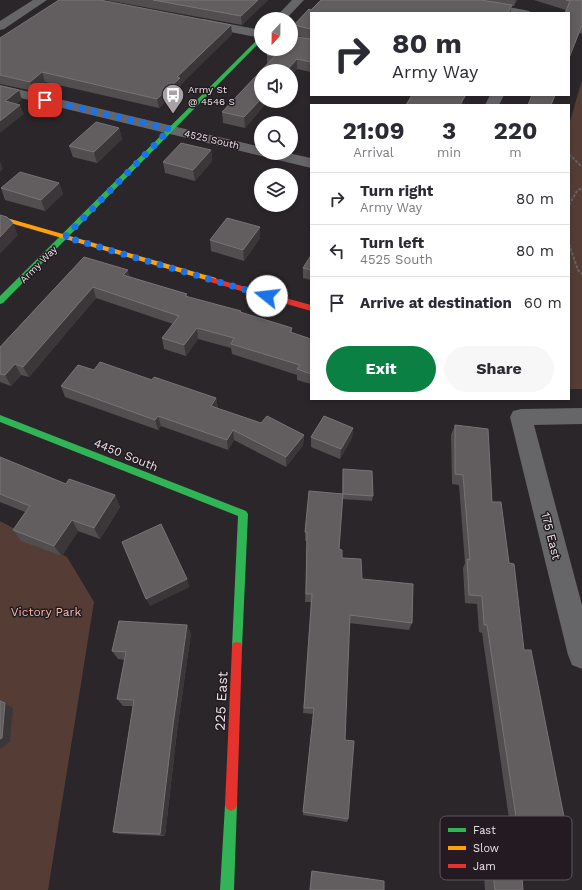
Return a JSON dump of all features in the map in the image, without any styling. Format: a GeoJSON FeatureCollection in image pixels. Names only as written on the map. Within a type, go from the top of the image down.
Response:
{"type":"FeatureCollection","features":[{"type":"Feature","properties":{"kind":"street"},"geometry":{"type":"LineString","coordinates":[[0,26],[41,0]]}},
{"type":"Feature","properties":{"kind":"street"},"geometry":{"type":"LineString","coordinates":[[287,12],[298,0]]}},
{"type":"Feature","properties":{"kind":"street"},"geometry":{"type":"LineString","coordinates":[[450,0],[519,12]]}},
{"type":"Feature","properties":{"kind":"street"},"geometry":{"type":"LineString","coordinates":[[193,21],[254,33]]}},
{"type":"Feature","properties":{"kind":"street","name":"Army Way"},"geometry":{"type":"LineString","coordinates":[[0,301],[254,45]]}},
{"type":"Feature","properties":{"kind":"street","name":"4525 South"},"geometry":{"type":"LineString","coordinates":[[0,89],[254,149]]}},
{"type":"Feature","properties":{"kind":"street"},"geometry":{"type":"LineString","coordinates":[[298,160],[310,163]]}},
{"type":"Feature","properties":{"kind":"street"},"geometry":{"type":"LineString","coordinates":[[0,218],[310,308]]}},
{"type":"Feature","properties":{"kind":"street","name":"175 East"},"geometry":{"type":"LineString","coordinates":[[582,416],[521,416],[582,655]]}},
{"type":"Feature","properties":{"kind":"street","name":"4450 South"},"geometry":{"type":"LineString","coordinates":[[0,418],[243,514]]}},
{"type":"Feature","properties":{"kind":"street","name":"225 East"},"geometry":{"type":"LineString","coordinates":[[226,890],[243,514]]}},
{"type":"Feature","properties":{"kind":"path"},"geometry":{"type":"LineString","coordinates":[[570,155],[582,167]]}},
{"type":"Feature","properties":{"kind":"path"},"geometry":{"type":"LineString","coordinates":[[570,203],[577,191],[582,188]]}},
{"type":"Feature","properties":{"kind":"path"},"geometry":{"type":"LineString","coordinates":[[570,247],[578,270],[582,274]]}},
{"type":"Feature","properties":{"kind":"green space"},"geometry":{"type":"Polygon","coordinates":[[[582,80],[582,389],[570,389],[570,122],[582,80]]]}},
{"type":"Feature","properties":{"kind":"green space","name":"Victory Park"},"geometry":{"type":"Polygon","coordinates":[[[0,521],[67,557],[94,602],[48,890],[0,890],[0,521]]]}},
{"type":"Feature","properties":{"kind":"building"},"geometry":{"type":"Polygon","coordinates":[[[59,0],[100,0],[231,25],[177,77],[180,78],[157,99],[42,72],[30,82],[0,75],[0,38],[59,0]]]}},
{"type":"Feature","properties":{"kind":"building"},"geometry":{"type":"Polygon","coordinates":[[[153,0],[258,0],[241,16],[153,0]]]}},
{"type":"Feature","properties":{"kind":"building"},"geometry":{"type":"Polygon","coordinates":[[[321,0],[481,0],[512,5],[508,12],[310,12],[310,29],[298,26],[298,21],[309,9],[311,10],[321,0]]]}},
{"type":"Feature","properties":{"kind":"building"},"geometry":{"type":"Polygon","coordinates":[[[566,0],[582,0],[582,25],[570,55],[570,12],[565,12],[570,1],[566,0]]]}},
{"type":"Feature","properties":{"kind":"building"},"geometry":{"type":"Polygon","coordinates":[[[298,37],[310,39],[310,62],[297,59],[292,64],[267,64],[275,56],[298,56],[298,37]]]}},
{"type":"Feature","properties":{"kind":"building"},"geometry":{"type":"Polygon","coordinates":[[[254,78],[254,106],[244,117],[222,112],[254,78]]]}},
{"type":"Feature","properties":{"kind":"building"},"geometry":{"type":"Polygon","coordinates":[[[0,86],[19,90],[5,101],[20,105],[0,121],[0,86]]]}},
{"type":"Feature","properties":{"kind":"building"},"geometry":{"type":"Polygon","coordinates":[[[411,96],[465,96],[461,104],[407,104],[411,96]]]}},
{"type":"Feature","properties":{"kind":"building"},"geometry":{"type":"Polygon","coordinates":[[[532,96],[555,96],[551,104],[528,104],[532,96]]]}},
{"type":"Feature","properties":{"kind":"building"},"geometry":{"type":"Polygon","coordinates":[[[96,122],[119,128],[94,152],[69,146],[96,122]]]}},
{"type":"Feature","properties":{"kind":"building"},"geometry":{"type":"Polygon","coordinates":[[[181,143],[211,150],[193,170],[163,162],[181,143]]]}},
{"type":"Feature","properties":{"kind":"building"},"geometry":{"type":"Polygon","coordinates":[[[20,172],[59,183],[41,200],[1,188],[20,172]]]}},
{"type":"Feature","properties":{"kind":"building"},"geometry":{"type":"Polygon","coordinates":[[[0,215],[7,217],[13,223],[0,237],[0,215]]]}},
{"type":"Feature","properties":{"kind":"building"},"geometry":{"type":"Polygon","coordinates":[[[227,218],[260,227],[243,250],[210,240],[227,218]]]}},
{"type":"Feature","properties":{"kind":"building"},"geometry":{"type":"Polygon","coordinates":[[[84,257],[128,270],[123,275],[187,294],[185,296],[241,311],[240,312],[292,328],[290,332],[310,339],[310,374],[297,369],[300,365],[231,344],[234,338],[197,328],[184,345],[162,338],[179,316],[93,287],[23,367],[15,364],[5,375],[0,374],[0,347],[84,257]]]}},
{"type":"Feature","properties":{"kind":"building"},"geometry":{"type":"Polygon","coordinates":[[[310,257],[310,270],[303,268],[310,257]]]}},
{"type":"Feature","properties":{"kind":"building"},"geometry":{"type":"Polygon","coordinates":[[[100,362],[152,380],[154,377],[216,398],[211,406],[261,423],[267,416],[304,435],[286,457],[233,430],[227,440],[158,416],[155,420],[61,386],[78,365],[94,370],[100,362]]]}},
{"type":"Feature","properties":{"kind":"building"},"geometry":{"type":"Polygon","coordinates":[[[324,416],[353,428],[341,449],[311,437],[324,416]]]}},
{"type":"Feature","properties":{"kind":"building"},"geometry":{"type":"Polygon","coordinates":[[[455,425],[488,429],[492,502],[501,502],[509,563],[514,564],[524,650],[531,650],[564,816],[516,816],[487,625],[484,625],[482,596],[469,595],[467,559],[470,560],[463,475],[455,474],[455,425]]]}},
{"type":"Feature","properties":{"kind":"building"},"geometry":{"type":"Polygon","coordinates":[[[0,457],[66,484],[69,479],[115,495],[94,528],[72,520],[54,546],[13,530],[30,506],[0,494],[0,457]]]}},
{"type":"Feature","properties":{"kind":"building"},"geometry":{"type":"Polygon","coordinates":[[[343,469],[372,471],[373,496],[343,494],[343,469]]]}},
{"type":"Feature","properties":{"kind":"building"},"geometry":{"type":"Polygon","coordinates":[[[309,491],[343,494],[339,549],[342,550],[342,558],[361,559],[362,579],[413,584],[412,623],[350,615],[345,740],[354,741],[348,819],[303,812],[314,708],[304,708],[312,594],[306,594],[307,532],[305,532],[309,491]]]}},
{"type":"Feature","properties":{"kind":"building"},"geometry":{"type":"Polygon","coordinates":[[[161,524],[187,579],[146,599],[122,542],[161,524]]]}},
{"type":"Feature","properties":{"kind":"building"},"geometry":{"type":"Polygon","coordinates":[[[119,621],[187,625],[160,834],[113,832],[134,700],[117,699],[126,652],[112,651],[119,621]]]}},
{"type":"Feature","properties":{"kind":"building"},"geometry":{"type":"Polygon","coordinates":[[[0,701],[5,703],[2,738],[0,739],[0,701]]]}},
{"type":"Feature","properties":{"kind":"building"},"geometry":{"type":"Polygon","coordinates":[[[312,871],[384,881],[384,890],[310,890],[312,871]]]}},
{"type":"Feature","properties":{"kind":"building"},"geometry":{"type":"Polygon","coordinates":[[[494,880],[522,880],[523,890],[495,890],[494,880]]]}},
{"type":"Feature","properties":{"kind":"traffic: fast"},"geometry":{"type":"LineString","coordinates":[[0,301],[254,45]]}},
{"type":"Feature","properties":{"kind":"traffic: fast"},"geometry":{"type":"LineString","coordinates":[[0,418],[243,514],[237,647]]}},
{"type":"Feature","properties":{"kind":"traffic: fast"},"geometry":{"type":"LineString","coordinates":[[227,890],[231,805]]}},
{"type":"Feature","properties":{"kind":"traffic: slow"},"geometry":{"type":"LineString","coordinates":[[0,218],[213,280]]}},
{"type":"Feature","properties":{"kind":"traffic: jam"},"geometry":{"type":"LineString","coordinates":[[213,280],[310,308]]}},
{"type":"Feature","properties":{"kind":"traffic: jam"},"geometry":{"type":"LineString","coordinates":[[231,805],[237,647]]}},
{"type":"Feature","properties":{"kind":"place","name":"Army St @ 4546 S"},"geometry":{"type":"Point","coordinates":[173,114]}},
{"type":"Feature","properties":{"kind":"route"},"geometry":{"type":"LineString","coordinates":[[45,100],[170,129],[65,237],[267,296]]}}]}
